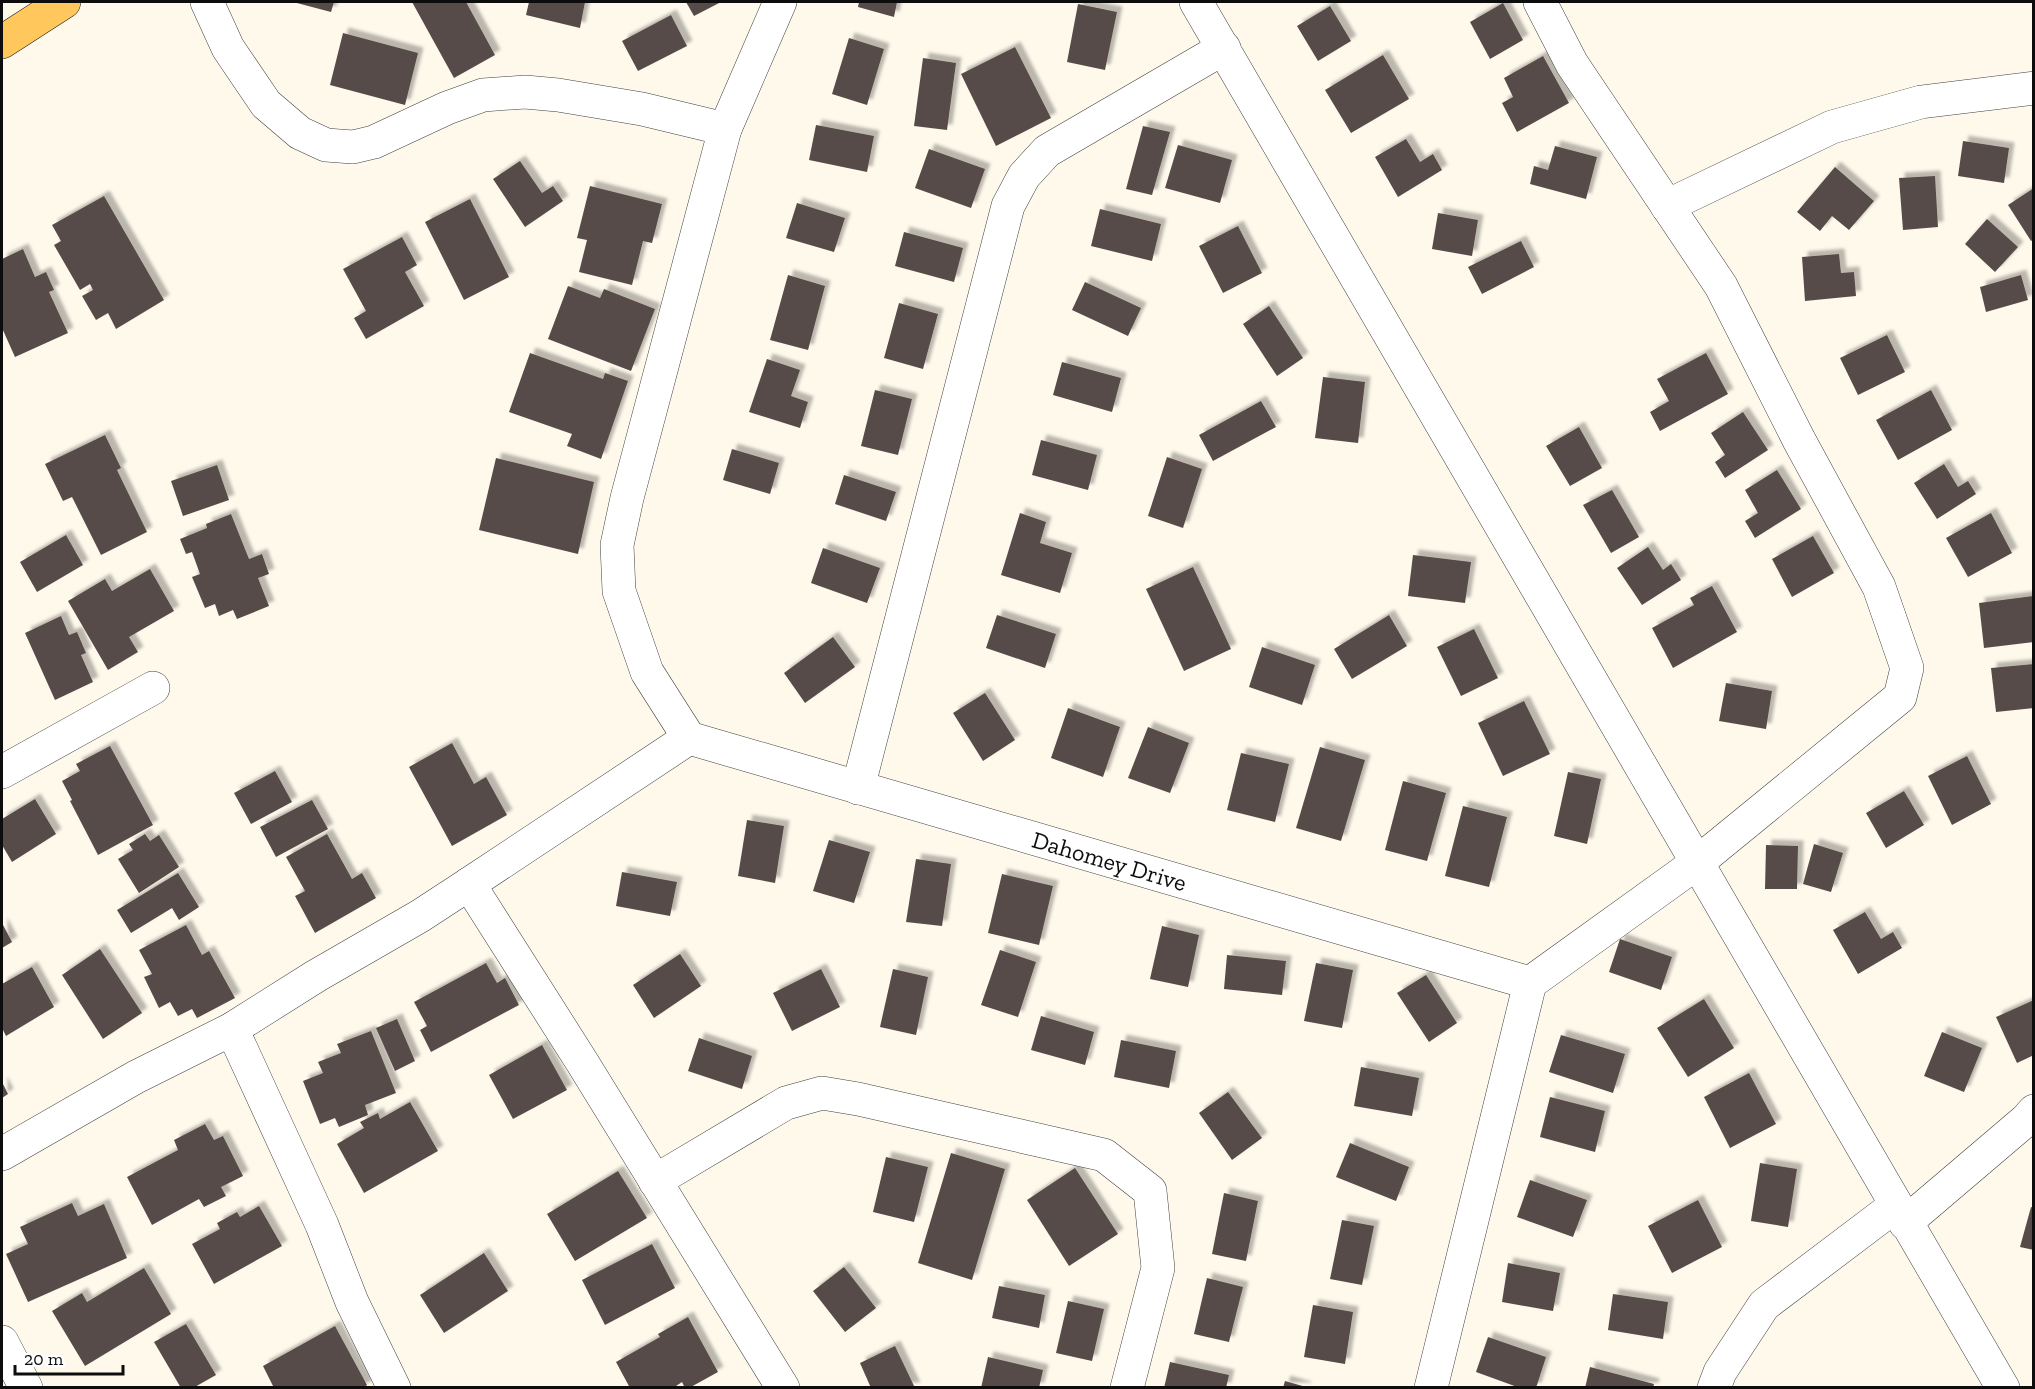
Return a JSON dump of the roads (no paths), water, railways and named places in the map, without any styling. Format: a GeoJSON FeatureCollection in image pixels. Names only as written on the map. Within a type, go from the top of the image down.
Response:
{"type":"FeatureCollection","features":[{"type":"Feature","properties":{"kind":"main road"},"geometry":{"type":"LineString","coordinates":[[2,42],[64,2]]}},
{"type":"Feature","properties":{"kind":"street"},"geometry":{"type":"LineString","coordinates":[[207,2],[228,48],[266,104],[300,133],[326,145],[353,147],[374,142],[447,108],[483,95],[525,92],[558,94],[642,109],[725,129]]}},
{"type":"Feature","properties":{"kind":"street"},"geometry":{"type":"LineString","coordinates":[[2,1154],[136,1077],[232,1029],[316,976],[420,916],[689,738],[647,672],[619,591],[617,545],[630,487],[725,129],[780,2]]}},
{"type":"Feature","properties":{"kind":"street"},"geometry":{"type":"LineString","coordinates":[[1196,2],[2003,1388]]}},
{"type":"Feature","properties":{"kind":"street"},"geometry":{"type":"LineString","coordinates":[[1431,1388],[1530,983],[1698,862],[1900,697],[1907,668],[1879,587],[1799,440],[1720,286],[1572,64],[1540,2]]}},
{"type":"Feature","properties":{"kind":"street"},"geometry":{"type":"LineString","coordinates":[[858,788],[1008,206],[1024,176],[1047,151],[1224,48]]}},
{"type":"Feature","properties":{"kind":"street"},"geometry":{"type":"LineString","coordinates":[[1667,206],[1832,127],[1921,102],[2034,88]]}},
{"type":"Feature","properties":{"kind":"street"},"geometry":{"type":"LineString","coordinates":[[2,772],[153,688]]}},
{"type":"Feature","properties":{"kind":"street","name":"Dahomey Drive"},"geometry":{"type":"LineString","coordinates":[[689,738],[1530,983]]}},
{"type":"Feature","properties":{"kind":"street"},"geometry":{"type":"LineString","coordinates":[[470,884],[783,1388]]}},
{"type":"Feature","properties":{"kind":"street"},"geometry":{"type":"LineString","coordinates":[[232,1029],[322,1226],[352,1302],[394,1388]]}},
{"type":"Feature","properties":{"kind":"street"},"geometry":{"type":"LineString","coordinates":[[655,1181],[786,1103],[822,1093],[858,1099],[1104,1155],[1150,1191],[1158,1268],[1127,1388]]}},
{"type":"Feature","properties":{"kind":"street"},"geometry":{"type":"LineString","coordinates":[[1714,1388],[1720,1372],[1764,1305],[1900,1214],[2026,1120],[2034,1111]]}},
{"type":"Feature","properties":{"kind":"street"},"geometry":{"type":"LineString","coordinates":[[2,1342],[26,1388]]}}]}
